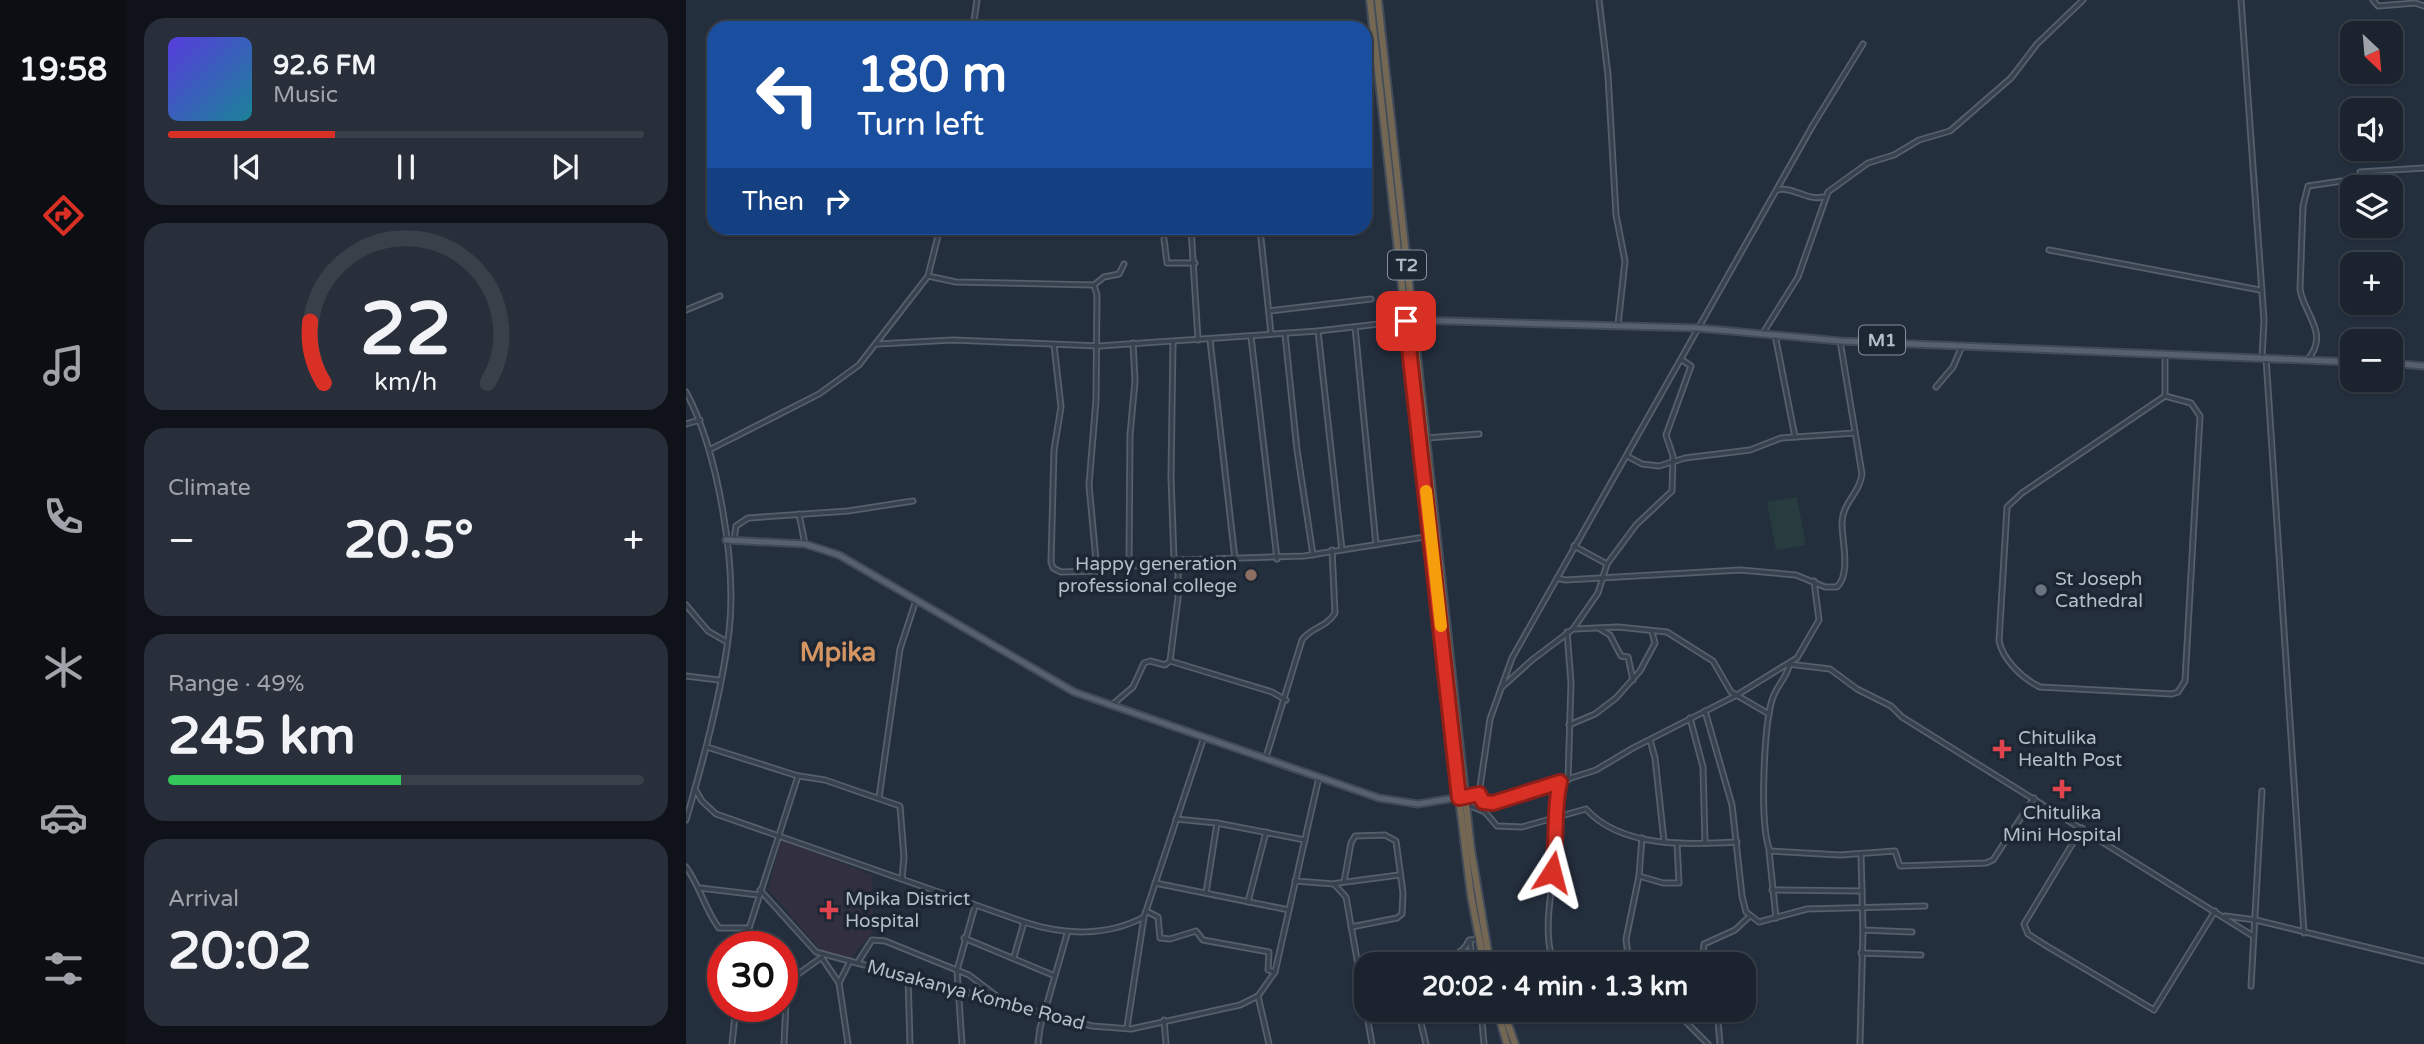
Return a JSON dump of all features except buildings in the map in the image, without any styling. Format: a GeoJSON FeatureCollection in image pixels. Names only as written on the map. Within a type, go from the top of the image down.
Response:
{"type":"FeatureCollection","features":[{"type":"Feature","properties":{"kind":"highway","name":"T2"},"geometry":{"type":"LineString","coordinates":[[1370,0],[1425,438],[1477,897],[1488,952]]}},
{"type":"Feature","properties":{"kind":"highway","name":"T2"},"geometry":{"type":"LineString","coordinates":[[1378,0],[1459,798],[1482,952]]}},
{"type":"Feature","properties":{"kind":"highway"},"geometry":{"type":"LineString","coordinates":[[1501,1022],[1507,1044]]}},
{"type":"Feature","properties":{"kind":"highway"},"geometry":{"type":"LineString","coordinates":[[1507,1022],[1515,1044]]}},
{"type":"Feature","properties":{"kind":"main road","name":"M1"},"geometry":{"type":"LineString","coordinates":[[1409,321],[1698,328],[1840,341],[2340,361]]}},
{"type":"Feature","properties":{"kind":"main road"},"geometry":{"type":"LineString","coordinates":[[2403,364],[2424,366]]}},
{"type":"Feature","properties":{"kind":"main road"},"geometry":{"type":"LineString","coordinates":[[726,540],[805,544],[839,555],[1050,681],[1111,706],[1204,735],[1379,798],[1401,802],[1437,802],[1467,796]]}},
{"type":"Feature","properties":{"kind":"street"},"geometry":{"type":"LineString","coordinates":[[974,21],[977,0]]}},
{"type":"Feature","properties":{"kind":"street"},"geometry":{"type":"LineString","coordinates":[[1599,0],[1608,75],[1616,215],[1625,261],[1618,328]]}},
{"type":"Feature","properties":{"kind":"street"},"geometry":{"type":"LineString","coordinates":[[1777,190],[1789,189],[1813,198],[1825,197],[1868,163],[1955,127],[2011,78],[2037,44],[2083,0]]}},
{"type":"Feature","properties":{"kind":"street"},"geometry":{"type":"LineString","coordinates":[[2241,0],[2304,933]]}},
{"type":"Feature","properties":{"kind":"street"},"geometry":{"type":"LineString","coordinates":[[2373,0],[2378,6],[2415,3],[2424,6]]}},
{"type":"Feature","properties":{"kind":"street"},"geometry":{"type":"LineString","coordinates":[[1814,580],[1820,610],[1818,626],[1803,652],[1788,665],[1596,770],[1493,803],[1483,802],[1479,794],[1490,719],[1512,658],[1698,328],[1863,44]]}},
{"type":"Feature","properties":{"kind":"street"},"geometry":{"type":"LineString","coordinates":[[2307,360],[2314,351],[2315,332],[2314,317],[2304,304],[2300,289],[2303,206],[2308,186],[2362,177],[2360,172],[2424,168]]}},
{"type":"Feature","properties":{"kind":"street"},"geometry":{"type":"LineString","coordinates":[[1761,335],[1798,277],[1814,239],[1825,197]]}},
{"type":"Feature","properties":{"kind":"street"},"geometry":{"type":"LineString","coordinates":[[711,449],[841,380],[877,344],[928,276],[938,235]]}},
{"type":"Feature","properties":{"kind":"street"},"geometry":{"type":"LineString","coordinates":[[1192,235],[1198,340]]}},
{"type":"Feature","properties":{"kind":"street"},"geometry":{"type":"LineString","coordinates":[[1261,235],[1271,334]]}},
{"type":"Feature","properties":{"kind":"street"},"geometry":{"type":"LineString","coordinates":[[1164,239],[1167,263],[1195,263]]}},
{"type":"Feature","properties":{"kind":"street"},"geometry":{"type":"LineString","coordinates":[[2049,250],[2260,290]]}},
{"type":"Feature","properties":{"kind":"street"},"geometry":{"type":"LineString","coordinates":[[928,276],[956,282],[1094,285],[1104,277],[1119,274],[1124,264]]}},
{"type":"Feature","properties":{"kind":"street"},"geometry":{"type":"LineString","coordinates":[[1094,285],[1097,295],[1097,346],[1089,492],[1097,571]]}},
{"type":"Feature","properties":{"kind":"street"},"geometry":{"type":"LineString","coordinates":[[686,310],[720,296]]}},
{"type":"Feature","properties":{"kind":"street"},"geometry":{"type":"LineString","coordinates":[[1269,311],[1371,299]]}},
{"type":"Feature","properties":{"kind":"street"},"geometry":{"type":"LineString","coordinates":[[877,344],[953,340],[1097,346],[1251,337],[1409,321]]}},
{"type":"Feature","properties":{"kind":"street"},"geometry":{"type":"LineString","coordinates":[[1355,327],[1376,545]]}},
{"type":"Feature","properties":{"kind":"street"},"geometry":{"type":"LineString","coordinates":[[1318,331],[1342,550]]}},
{"type":"Feature","properties":{"kind":"street"},"geometry":{"type":"LineString","coordinates":[[1285,334],[1312,555]]}},
{"type":"Feature","properties":{"kind":"street"},"geometry":{"type":"LineString","coordinates":[[1775,335],[1795,437]]}},
{"type":"Feature","properties":{"kind":"street"},"geometry":{"type":"LineString","coordinates":[[1251,337],[1277,559]]}},
{"type":"Feature","properties":{"kind":"street"},"geometry":{"type":"LineString","coordinates":[[1210,340],[1236,559]]}},
{"type":"Feature","properties":{"kind":"street"},"geometry":{"type":"LineString","coordinates":[[1557,578],[1740,570],[1774,571],[1814,580],[1832,589],[1843,580],[1843,512],[1861,481],[1862,474],[1840,341]]}},
{"type":"Feature","properties":{"kind":"street"},"geometry":{"type":"LineString","coordinates":[[1170,662],[1178,598],[1171,477],[1173,342]]}},
{"type":"Feature","properties":{"kind":"street"},"geometry":{"type":"LineString","coordinates":[[1129,565],[1130,435],[1135,381],[1133,343]]}},
{"type":"Feature","properties":{"kind":"street"},"geometry":{"type":"LineString","coordinates":[[1936,387],[1953,367],[1963,344]]}},
{"type":"Feature","properties":{"kind":"street"},"geometry":{"type":"LineString","coordinates":[[1054,345],[1061,407],[1054,450],[1052,568],[1061,572],[1097,571],[1176,560],[1277,559],[1432,536]]}},
{"type":"Feature","properties":{"kind":"street"},"geometry":{"type":"LineString","coordinates":[[2165,355],[2165,396]]}},
{"type":"Feature","properties":{"kind":"street"},"geometry":{"type":"LineString","coordinates":[[1573,629],[1596,596],[1607,564],[1621,550],[1636,525],[1672,491],[1672,461],[1667,435],[1690,366],[1682,360]]}},
{"type":"Feature","properties":{"kind":"street"},"geometry":{"type":"LineString","coordinates":[[686,392],[711,449],[726,540],[730,615],[706,747],[686,820]]}},
{"type":"Feature","properties":{"kind":"street"},"geometry":{"type":"LineString","coordinates":[[2165,396],[2191,403],[2200,416],[2185,681],[2182,688],[2172,694],[2040,687],[2027,679],[2004,656],[1999,641],[2007,507],[2022,493],[2165,396]]}},
{"type":"Feature","properties":{"kind":"street"},"geometry":{"type":"LineString","coordinates":[[686,424],[700,420]]}},
{"type":"Feature","properties":{"kind":"street"},"geometry":{"type":"LineString","coordinates":[[1627,456],[1632,461],[1651,467],[1672,461],[1750,450],[1781,438],[1855,433]]}},
{"type":"Feature","properties":{"kind":"street"},"geometry":{"type":"LineString","coordinates":[[1425,438],[1479,435]]}},
{"type":"Feature","properties":{"kind":"street"},"geometry":{"type":"LineString","coordinates":[[734,540],[736,526],[742,520],[848,511],[913,501]]}},
{"type":"Feature","properties":{"kind":"street"},"geometry":{"type":"LineString","coordinates":[[799,514],[805,544]]}},
{"type":"Feature","properties":{"kind":"street"},"geometry":{"type":"LineString","coordinates":[[1574,547],[1607,564]]}},
{"type":"Feature","properties":{"kind":"street"},"geometry":{"type":"LineString","coordinates":[[1266,757],[1286,700],[1302,640],[1311,631],[1324,627],[1335,613],[1332,550]]}},
{"type":"Feature","properties":{"kind":"street"},"geometry":{"type":"LineString","coordinates":[[879,798],[900,649],[916,600]]}},
{"type":"Feature","properties":{"kind":"street"},"geometry":{"type":"LineString","coordinates":[[686,606],[708,631],[727,642]]}},
{"type":"Feature","properties":{"kind":"street"},"geometry":{"type":"LineString","coordinates":[[1501,688],[1567,632],[1573,629],[1618,626],[1667,632],[1713,661],[1729,689],[1769,714]]}},
{"type":"Feature","properties":{"kind":"street"},"geometry":{"type":"LineString","coordinates":[[1594,628],[1606,631],[1621,656],[1628,657],[1633,680]]}},
{"type":"Feature","properties":{"kind":"street"},"geometry":{"type":"LineString","coordinates":[[1567,632],[1568,780]]}},
{"type":"Feature","properties":{"kind":"street"},"geometry":{"type":"LineString","coordinates":[[1569,726],[1607,706],[1633,680],[1655,643],[1652,632]]}},
{"type":"Feature","properties":{"kind":"street"},"geometry":{"type":"LineString","coordinates":[[1111,706],[1133,687],[1144,663],[1150,661],[1165,664],[1170,662],[1272,692],[1286,700]]}},
{"type":"Feature","properties":{"kind":"street"},"geometry":{"type":"LineString","coordinates":[[1776,918],[1765,779],[1769,714],[1776,688],[1787,675],[1788,665]]}},
{"type":"Feature","properties":{"kind":"street"},"geometry":{"type":"LineString","coordinates":[[1788,665],[1830,669],[1857,690],[1891,706],[1902,717],[2253,936]]}},
{"type":"Feature","properties":{"kind":"street"},"geometry":{"type":"LineString","coordinates":[[686,676],[719,680]]}},
{"type":"Feature","properties":{"kind":"street"},"geometry":{"type":"LineString","coordinates":[[1705,711],[1728,786],[1742,896],[1750,916],[1759,922],[1807,909],[1925,906]]}},
{"type":"Feature","properties":{"kind":"street"},"geometry":{"type":"LineString","coordinates":[[1690,718],[1696,730],[1703,768],[1705,843]]}},
{"type":"Feature","properties":{"kind":"street"},"geometry":{"type":"LineString","coordinates":[[1126,1027],[1144,918],[1204,735]]}},
{"type":"Feature","properties":{"kind":"street"},"geometry":{"type":"LineString","coordinates":[[1650,740],[1655,758],[1664,841]]}},
{"type":"Feature","properties":{"kind":"street"},"geometry":{"type":"LineString","coordinates":[[706,747],[898,804],[901,809],[904,857],[902,880]]}},
{"type":"Feature","properties":{"kind":"street"},"geometry":{"type":"LineString","coordinates":[[746,931],[798,776]]}},
{"type":"Feature","properties":{"kind":"street"},"geometry":{"type":"LineString","coordinates":[[1269,1044],[1258,996],[1275,972],[1319,777]]}},
{"type":"Feature","properties":{"kind":"street"},"geometry":{"type":"LineString","coordinates":[[1552,952],[1549,937],[1556,799],[1560,782]]}},
{"type":"Feature","properties":{"kind":"street"},"geometry":{"type":"LineString","coordinates":[[695,789],[702,801],[716,814],[1024,922],[1067,934],[1112,928],[1144,918]]}},
{"type":"Feature","properties":{"kind":"street"},"geometry":{"type":"LineString","coordinates":[[2251,986],[2262,791]]}},
{"type":"Feature","properties":{"kind":"street"},"geometry":{"type":"LineString","coordinates":[[1467,796],[1479,794]]}},
{"type":"Feature","properties":{"kind":"street"},"geometry":{"type":"LineString","coordinates":[[1769,849],[1797,854],[1895,851],[1900,866],[1970,866],[1990,862],[2034,798]]}},
{"type":"Feature","properties":{"kind":"street"},"geometry":{"type":"LineString","coordinates":[[1468,805],[1485,813],[1497,826],[1522,827],[1586,809],[1614,832],[1677,843],[1737,842]]}},
{"type":"Feature","properties":{"kind":"street"},"geometry":{"type":"LineString","coordinates":[[1176,819],[1217,823],[1305,840]]}},
{"type":"Feature","properties":{"kind":"street"},"geometry":{"type":"LineString","coordinates":[[1206,893],[1217,823]]}},
{"type":"Feature","properties":{"kind":"street"},"geometry":{"type":"LineString","coordinates":[[2082,828],[2024,924],[2028,934],[2154,1010],[2215,911]]}},
{"type":"Feature","properties":{"kind":"street"},"geometry":{"type":"LineString","coordinates":[[1248,902],[1266,832]]}},
{"type":"Feature","properties":{"kind":"street"},"geometry":{"type":"LineString","coordinates":[[1345,882],[1351,843],[1355,836],[1362,833],[1390,836],[1396,841],[1403,902],[1401,916],[1351,927]]}},
{"type":"Feature","properties":{"kind":"street"},"geometry":{"type":"LineString","coordinates":[[1628,952],[1626,939],[1639,876],[1642,838]]}},
{"type":"Feature","properties":{"kind":"street"},"geometry":{"type":"LineString","coordinates":[[1639,876],[1663,883],[1679,883],[1677,843]]}},
{"type":"Feature","properties":{"kind":"street"},"geometry":{"type":"LineString","coordinates":[[1860,852],[1863,907],[1860,1044]]}},
{"type":"Feature","properties":{"kind":"street"},"geometry":{"type":"LineString","coordinates":[[686,867],[700,888],[719,928],[747,928]]}},
{"type":"Feature","properties":{"kind":"street"},"geometry":{"type":"LineString","coordinates":[[1295,881],[1334,884],[1399,875]]}},
{"type":"Feature","properties":{"kind":"street"},"geometry":{"type":"LineString","coordinates":[[1155,883],[1289,910]]}},
{"type":"Feature","properties":{"kind":"street"},"geometry":{"type":"LineString","coordinates":[[1334,884],[1346,897],[1356,952]]}},
{"type":"Feature","properties":{"kind":"street"},"geometry":{"type":"LineString","coordinates":[[700,888],[760,892]]}},
{"type":"Feature","properties":{"kind":"street"},"geometry":{"type":"LineString","coordinates":[[1772,890],[1862,891]]}},
{"type":"Feature","properties":{"kind":"street","name":"Musakanya Kombe Road"},"geometry":{"type":"LineString","coordinates":[[760,892],[809,947],[822,956],[858,962],[959,989],[1012,1007],[1092,1026],[1126,1027],[1240,1005],[1258,996]]}},
{"type":"Feature","properties":{"kind":"street"},"geometry":{"type":"LineString","coordinates":[[962,1044],[957,970],[975,905]]}},
{"type":"Feature","properties":{"kind":"street"},"geometry":{"type":"LineString","coordinates":[[1146,911],[1158,917],[1160,938],[1170,939],[1196,931],[1203,940],[1269,952],[1268,970],[1275,972]]}},
{"type":"Feature","properties":{"kind":"street"},"geometry":{"type":"LineString","coordinates":[[1704,952],[1704,944],[1735,930],[1750,916]]}},
{"type":"Feature","properties":{"kind":"street"},"geometry":{"type":"LineString","coordinates":[[2224,916],[2256,920],[2424,961]]}},
{"type":"Feature","properties":{"kind":"street"},"geometry":{"type":"LineString","coordinates":[[1013,958],[1024,922]]}},
{"type":"Feature","properties":{"kind":"street"},"geometry":{"type":"LineString","coordinates":[[1863,930],[1912,932]]}},
{"type":"Feature","properties":{"kind":"street"},"geometry":{"type":"LineString","coordinates":[[1038,1044],[1040,1028],[1067,934]]}},
{"type":"Feature","properties":{"kind":"street"},"geometry":{"type":"LineString","coordinates":[[964,938],[1055,976]]}},
{"type":"Feature","properties":{"kind":"street"},"geometry":{"type":"LineString","coordinates":[[858,962],[865,948],[877,939],[957,970],[984,984],[988,991],[1012,1007]]}},
{"type":"Feature","properties":{"kind":"street"},"geometry":{"type":"LineString","coordinates":[[1469,940],[1479,939]]}},
{"type":"Feature","properties":{"kind":"street"},"geometry":{"type":"LineString","coordinates":[[1462,952],[1469,940]]}},
{"type":"Feature","properties":{"kind":"street"},"geometry":{"type":"LineString","coordinates":[[1469,940],[1471,952]]}},
{"type":"Feature","properties":{"kind":"street"},"geometry":{"type":"LineString","coordinates":[[1861,953],[1921,955]]}},
{"type":"Feature","properties":{"kind":"street"},"geometry":{"type":"LineString","coordinates":[[784,1044],[788,982],[822,956],[839,983],[848,1044]]}},
{"type":"Feature","properties":{"kind":"street"},"geometry":{"type":"LineString","coordinates":[[839,983],[850,961]]}},
{"type":"Feature","properties":{"kind":"street"},"geometry":{"type":"LineString","coordinates":[[908,975],[910,1044]]}},
{"type":"Feature","properties":{"kind":"street"},"geometry":{"type":"LineString","coordinates":[[1164,1020],[1166,1044]]}},
{"type":"Feature","properties":{"kind":"street"},"geometry":{"type":"LineString","coordinates":[[732,1044],[734,1022]]}},
{"type":"Feature","properties":{"kind":"street"},"geometry":{"type":"LineString","coordinates":[[1368,1022],[1372,1044]]}},
{"type":"Feature","properties":{"kind":"street"},"geometry":{"type":"LineString","coordinates":[[1421,1022],[1426,1044]]}},
{"type":"Feature","properties":{"kind":"street"},"geometry":{"type":"LineString","coordinates":[[1482,1022],[1484,1044]]}},
{"type":"Feature","properties":{"kind":"street"},"geometry":{"type":"LineString","coordinates":[[1686,1022],[1709,1044]]}},
{"type":"Feature","properties":{"kind":"street"},"geometry":{"type":"LineString","coordinates":[[1718,1022],[1720,1044]]}},
{"type":"Feature","properties":{"kind":"shaded area","name":"Mpika District Hospital"},"geometry":{"type":"Polygon","coordinates":[[[781,839],[872,875],[874,930],[852,957],[820,950],[768,889],[781,839]]]}},
{"type":"Feature","properties":{"kind":"green space"},"geometry":{"type":"Polygon","coordinates":[[[1797,497],[1806,545],[1776,550],[1767,502],[1797,497]]]}},
{"type":"Feature","properties":{"kind":"slow traffic"},"geometry":{"type":"LineString","coordinates":[[1426,491],[1441,626]]}},
{"type":"Feature","properties":{"kind":"place","name":"Happy generation professional college"},"geometry":{"type":"Point","coordinates":[1251,575]}},
{"type":"Feature","properties":{"kind":"place","name":"St Joseph Cathedral"},"geometry":{"type":"Point","coordinates":[2041,590]}},
{"type":"Feature","properties":{"kind":"place","name":"Chitulika Health Post"},"geometry":{"type":"Point","coordinates":[2002,749]}},
{"type":"Feature","properties":{"kind":"place","name":"Chitulika Mini Hospital"},"geometry":{"type":"Point","coordinates":[2062,789]}},
{"type":"Feature","properties":{"kind":"place","name":"Mpika District Hospital"},"geometry":{"type":"Point","coordinates":[829,910]}},
{"type":"Feature","properties":{"kind":"district","name":"Mpika"},"geometry":{"type":"Point","coordinates":[838,652]}},
{"type":"Feature","properties":{"kind":"route"},"geometry":{"type":"LineString","coordinates":[[1406,321],[1459,798],[1479,794],[1480,799],[1488,804],[1560,782],[1556,799],[1558,843],[1552,872]]}}]}
